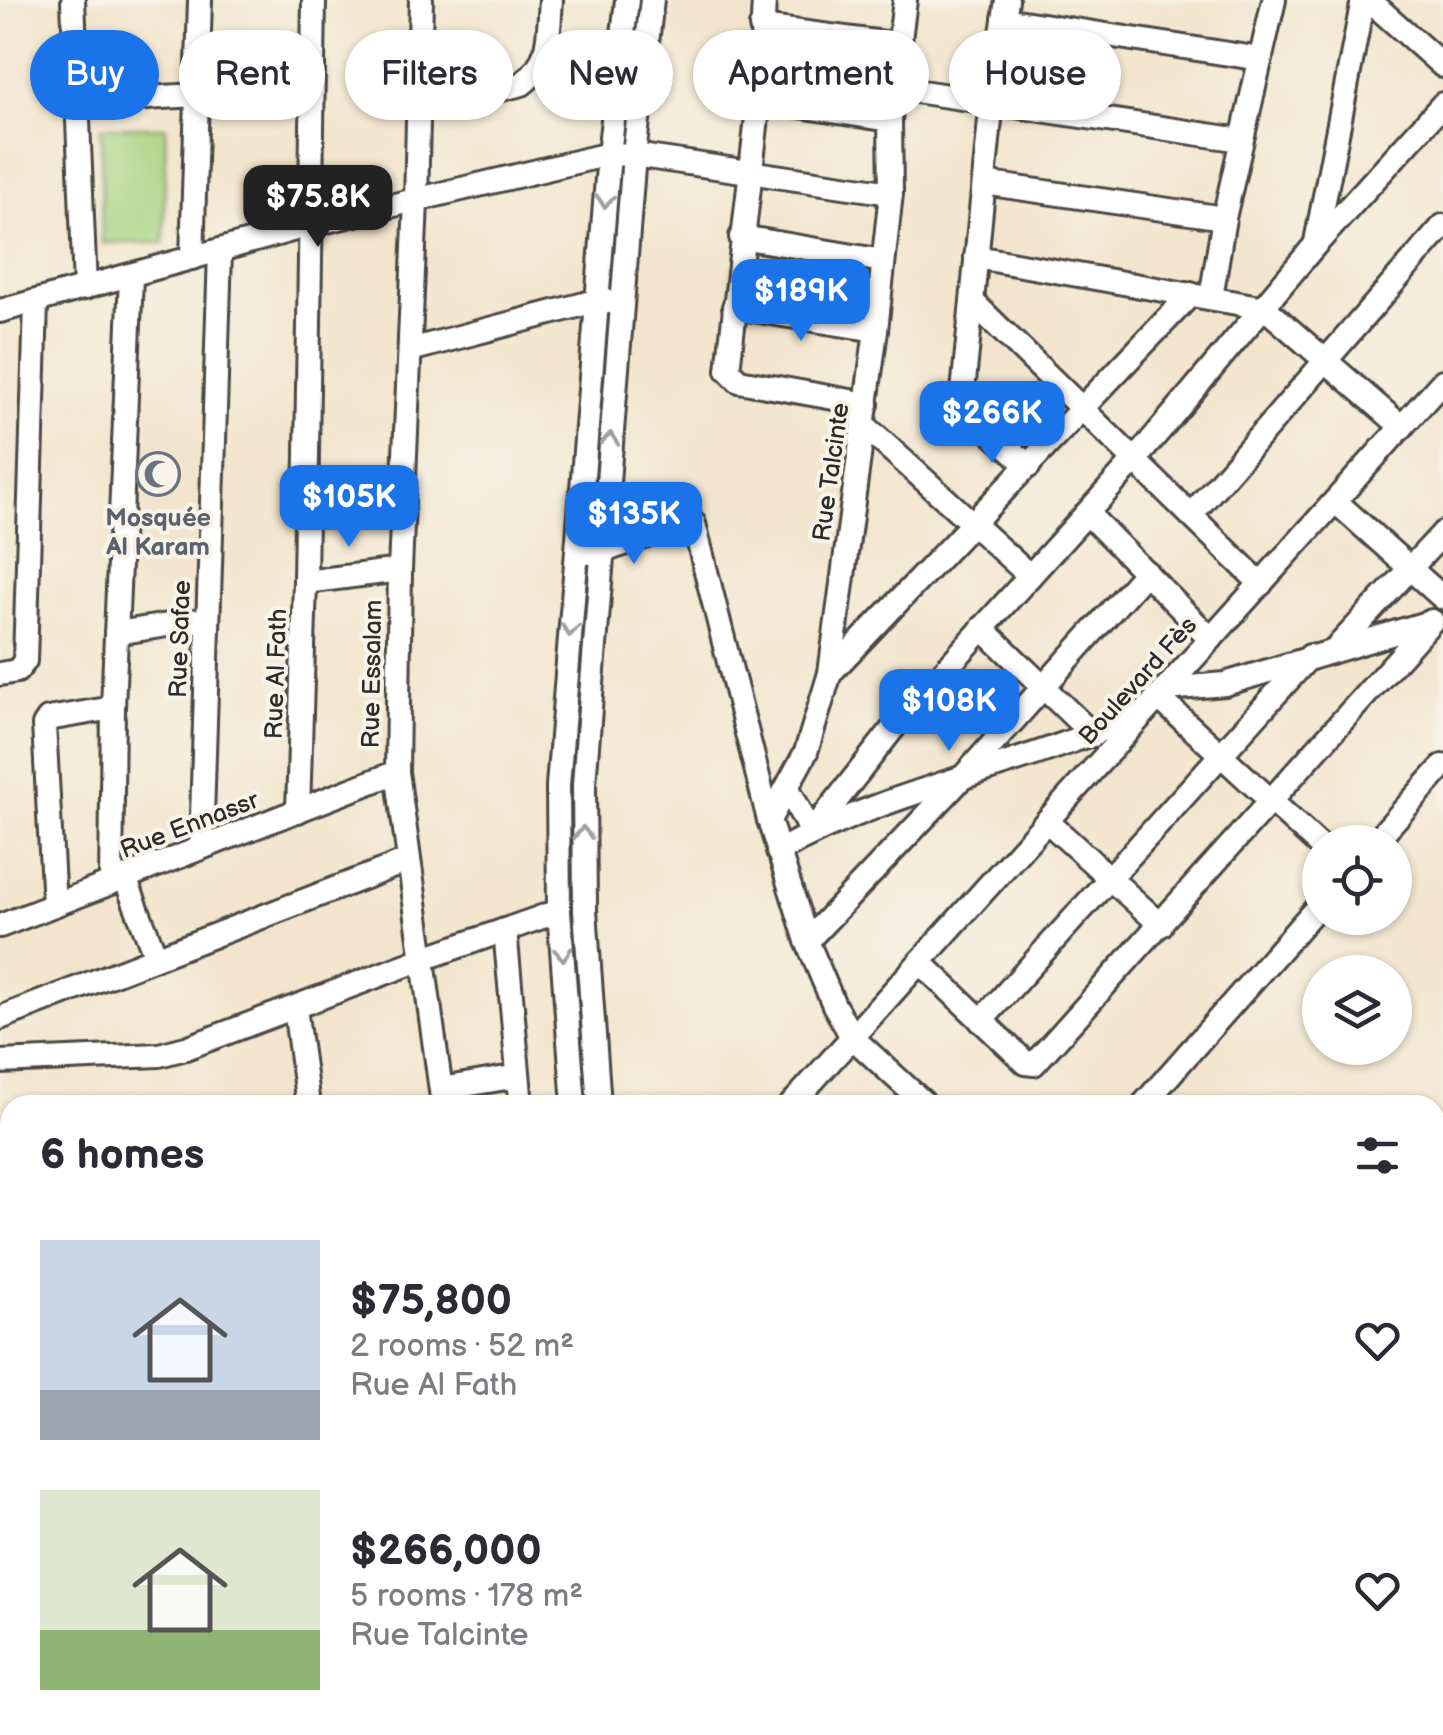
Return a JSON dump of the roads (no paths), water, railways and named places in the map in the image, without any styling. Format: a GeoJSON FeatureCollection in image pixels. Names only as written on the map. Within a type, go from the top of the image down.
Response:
{"type":"FeatureCollection","features":[{"type":"Feature","properties":{"kind":"street"},"geometry":{"type":"LineString","coordinates":[[74,0],[76,30]]}},
{"type":"Feature","properties":{"kind":"street"},"geometry":{"type":"LineString","coordinates":[[199,30],[200,0]]}},
{"type":"Feature","properties":{"kind":"street","name":"Rue Al Fath"},"geometry":{"type":"LineString","coordinates":[[298,810],[314,0]]}},
{"type":"Feature","properties":{"kind":"street","name":"Rue Essalam"},"geometry":{"type":"LineString","coordinates":[[419,30],[420,0]]}},
{"type":"Feature","properties":{"kind":"street"},"geometry":{"type":"LineString","coordinates":[[513,86],[533,76],[545,57],[552,0]]}},
{"type":"Feature","properties":{"kind":"street"},"geometry":{"type":"LineString","coordinates":[[610,302],[609,154],[627,0]]}},
{"type":"Feature","properties":{"kind":"street"},"geometry":{"type":"LineString","coordinates":[[573,1095],[559,911],[560,744],[588,552],[610,302],[634,155],[652,0]]}},
{"type":"Feature","properties":{"kind":"street"},"geometry":{"type":"LineString","coordinates":[[764,0],[761,28],[777,30]]}},
{"type":"Feature","properties":{"kind":"street","name":"Rue Talcinte"},"geometry":{"type":"LineString","coordinates":[[901,30],[905,0]]}},
{"type":"Feature","properties":{"kind":"street"},"geometry":{"type":"LineString","coordinates":[[830,673],[1081,412],[1201,296],[1224,218],[1274,0]]}},
{"type":"Feature","properties":{"kind":"street"},"geometry":{"type":"LineString","coordinates":[[1316,244],[1366,0],[1443,66]]}},
{"type":"Feature","properties":{"kind":"street"},"geometry":{"type":"LineString","coordinates":[[1005,10],[1261,60]]}},
{"type":"Feature","properties":{"kind":"street"},"geometry":{"type":"LineString","coordinates":[[811,833],[898,722],[1134,461],[1316,244],[1443,104]]}},
{"type":"Feature","properties":{"kind":"street"},"geometry":{"type":"LineString","coordinates":[[80,120],[85,288]]}},
{"type":"Feature","properties":{"kind":"street"},"geometry":{"type":"LineString","coordinates":[[192,258],[196,120]]}},
{"type":"Feature","properties":{"kind":"street","name":"Rue Essalam"},"geometry":{"type":"LineString","coordinates":[[416,120],[397,772],[442,1095]]}},
{"type":"Feature","properties":{"kind":"street"},"geometry":{"type":"LineString","coordinates":[[756,120],[727,364],[734,380],[866,415],[973,525],[1030,576]]}},
{"type":"Feature","properties":{"kind":"street","name":"Rue Talcinte"},"geometry":{"type":"LineString","coordinates":[[769,820],[812,735],[830,673],[866,415],[891,193],[890,120]]}},
{"type":"Feature","properties":{"kind":"street"},"geometry":{"type":"LineString","coordinates":[[990,120],[962,402],[968,412],[1029,466]]}},
{"type":"Feature","properties":{"kind":"street"},"geometry":{"type":"LineString","coordinates":[[1116,120],[1241,140]]}},
{"type":"Feature","properties":{"kind":"street"},"geometry":{"type":"LineString","coordinates":[[0,311],[310,226],[609,154],[891,193]]}},
{"type":"Feature","properties":{"kind":"street"},"geometry":{"type":"LineString","coordinates":[[984,183],[1224,218]]}},
{"type":"Feature","properties":{"kind":"street"},"geometry":{"type":"LineString","coordinates":[[1192,515],[1443,226]]}},
{"type":"Feature","properties":{"kind":"street"},"geometry":{"type":"LineString","coordinates":[[741,237],[883,261]]}},
{"type":"Feature","properties":{"kind":"street","name":"Rue Safae"},"geometry":{"type":"LineString","coordinates":[[202,848],[220,252]]}},
{"type":"Feature","properties":{"kind":"street"},"geometry":{"type":"LineString","coordinates":[[976,256],[1265,308],[1402,427]]}},
{"type":"Feature","properties":{"kind":"street"},"geometry":{"type":"LineString","coordinates":[[131,276],[113,708],[118,880],[156,957]]}},
{"type":"Feature","properties":{"kind":"street"},"geometry":{"type":"LineString","coordinates":[[410,350],[610,302]]}},
{"type":"Feature","properties":{"kind":"street"},"geometry":{"type":"LineString","coordinates":[[0,674],[16,671],[25,661],[36,303]]}},
{"type":"Feature","properties":{"kind":"street"},"geometry":{"type":"LineString","coordinates":[[974,303],[1081,412],[1261,584]]}},
{"type":"Feature","properties":{"kind":"street"},"geometry":{"type":"LineString","coordinates":[[734,307],[876,330]]}},
{"type":"Feature","properties":{"kind":"street","name":"Boulevard Fès"},"geometry":{"type":"LineString","coordinates":[[800,1095],[1443,381]]}},
{"type":"Feature","properties":{"kind":"street"},"geometry":{"type":"LineString","coordinates":[[1335,501],[1443,598]]}},
{"type":"Feature","properties":{"kind":"street"},"geometry":{"type":"LineString","coordinates":[[1087,513],[1211,639]]}},
{"type":"Feature","properties":{"kind":"street"},"geometry":{"type":"LineString","coordinates":[[588,552],[689,522],[694,524],[769,820],[807,941],[852,1038],[915,1095]]}},
{"type":"Feature","properties":{"kind":"street"},"geometry":{"type":"LineString","coordinates":[[1337,647],[1443,533]]}},
{"type":"Feature","properties":{"kind":"street"},"geometry":{"type":"LineString","coordinates":[[588,552],[583,826],[598,1095]]}},
{"type":"Feature","properties":{"kind":"street"},"geometry":{"type":"LineString","coordinates":[[305,582],[400,570]]}},
{"type":"Feature","properties":{"kind":"street"},"geometry":{"type":"LineString","coordinates":[[807,941],[962,777],[1146,572]]}},
{"type":"Feature","properties":{"kind":"street"},"geometry":{"type":"LineString","coordinates":[[116,632],[207,619]]}},
{"type":"Feature","properties":{"kind":"street"},"geometry":{"type":"LineString","coordinates":[[778,852],[811,833],[962,777],[1093,735],[1157,699],[1224,684],[1437,619]]}},
{"type":"Feature","properties":{"kind":"street"},"geometry":{"type":"LineString","coordinates":[[920,962],[1026,1064],[1034,1064],[1437,619]]}},
{"type":"Feature","properties":{"kind":"street"},"geometry":{"type":"LineString","coordinates":[[982,628],[1093,735]]}},
{"type":"Feature","properties":{"kind":"street"},"geometry":{"type":"LineString","coordinates":[[981,1021],[1310,656]]}},
{"type":"Feature","properties":{"kind":"street"},"geometry":{"type":"LineString","coordinates":[[1157,699],[1302,830]]}},
{"type":"Feature","properties":{"kind":"street"},"geometry":{"type":"LineString","coordinates":[[54,905],[44,725],[48,719],[113,708]]}},
{"type":"Feature","properties":{"kind":"street"},"geometry":{"type":"LineString","coordinates":[[1390,825],[1443,766]]}},
{"type":"Feature","properties":{"kind":"street","name":"Rue Ennassr"},"geometry":{"type":"LineString","coordinates":[[0,926],[397,772]]}},
{"type":"Feature","properties":{"kind":"street"},"geometry":{"type":"LineString","coordinates":[[788,788],[811,833]]}},
{"type":"Feature","properties":{"kind":"street"},"geometry":{"type":"LineString","coordinates":[[1047,821],[1161,925]]}},
{"type":"Feature","properties":{"kind":"street"},"geometry":{"type":"LineString","coordinates":[[0,1018],[407,861]]}},
{"type":"Feature","properties":{"kind":"street"},"geometry":{"type":"LineString","coordinates":[[0,1062],[159,1055],[211,1040],[559,911]]}},
{"type":"Feature","properties":{"kind":"street"},"geometry":{"type":"LineString","coordinates":[[1151,1095],[1302,924]]}},
{"type":"Feature","properties":{"kind":"street"},"geometry":{"type":"LineString","coordinates":[[504,930],[520,1095]]}},
{"type":"Feature","properties":{"kind":"street"},"geometry":{"type":"LineString","coordinates":[[296,1008],[307,1095]]}},
{"type":"Feature","properties":{"kind":"street"},"geometry":{"type":"LineString","coordinates":[[449,1095],[518,1076]]}},
{"type":"Feature","properties":{"kind":"place","name":"Mosquée Al Karam"},"geometry":{"type":"Point","coordinates":[158,474]}}]}
